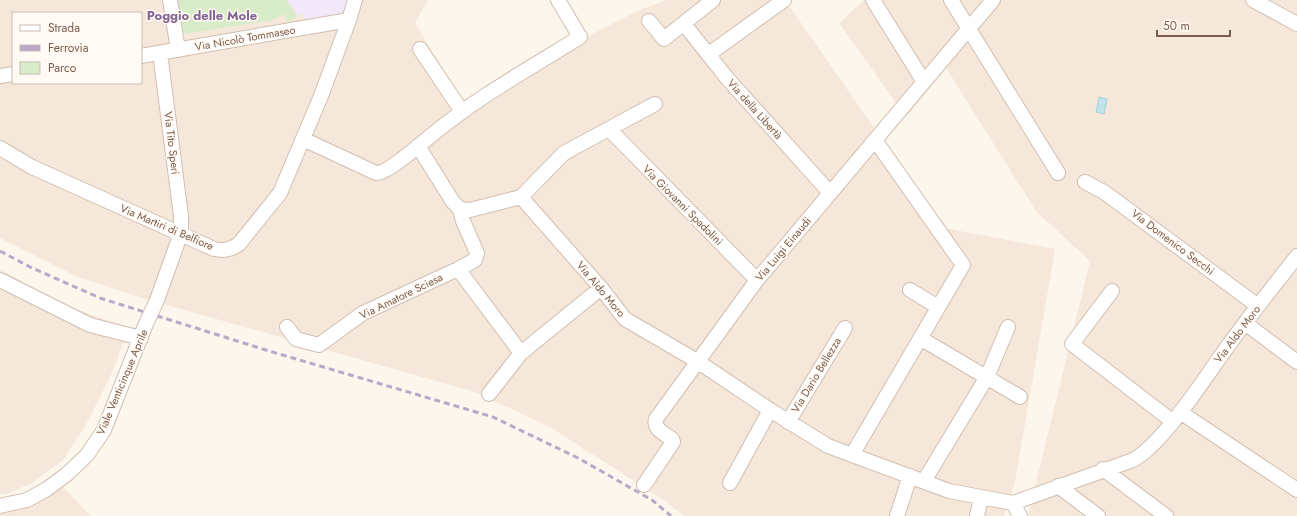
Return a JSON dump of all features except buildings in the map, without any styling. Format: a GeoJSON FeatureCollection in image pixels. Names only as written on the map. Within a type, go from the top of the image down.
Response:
{"type":"FeatureCollection","features":[{"type":"Feature","properties":{"kind":"street"},"geometry":{"type":"LineString","coordinates":[[170,0],[178,50]]}},
{"type":"Feature","properties":{"kind":"street","name":"Via Martiri di Belfiore"},"geometry":{"type":"LineString","coordinates":[[0,148],[32,167],[181,233],[221,250],[234,248],[239,244],[277,197],[304,138],[350,20],[355,0]]}},
{"type":"Feature","properties":{"kind":"street"},"geometry":{"type":"LineString","coordinates":[[304,138],[379,174],[418,146],[461,110],[580,37],[558,0]]}},
{"type":"Feature","properties":{"kind":"street"},"geometry":{"type":"LineString","coordinates":[[649,21],[664,40],[713,0]]}},
{"type":"Feature","properties":{"kind":"street"},"geometry":{"type":"LineString","coordinates":[[709,54],[784,0]]}},
{"type":"Feature","properties":{"kind":"street"},"geometry":{"type":"LineString","coordinates":[[873,0],[924,82]]}},
{"type":"Feature","properties":{"kind":"street"},"geometry":{"type":"LineString","coordinates":[[951,0],[1058,173]]}},
{"type":"Feature","properties":{"kind":"street","name":"Via Luigi Einaudi"},"geometry":{"type":"LineString","coordinates":[[698,361],[757,280],[993,0]]}},
{"type":"Feature","properties":{"kind":"street"},"geometry":{"type":"LineString","coordinates":[[1253,0],[1297,24]]}},
{"type":"Feature","properties":{"kind":"street","name":"Via Nicolò Tommaseo"},"geometry":{"type":"LineString","coordinates":[[142,56],[350,20]]}},
{"type":"Feature","properties":{"kind":"street","name":"Via della Libertà"},"geometry":{"type":"LineString","coordinates":[[684,24],[727,78],[830,193]]}},
{"type":"Feature","properties":{"kind":"street"},"geometry":{"type":"LineString","coordinates":[[420,49],[461,110]]}},
{"type":"Feature","properties":{"kind":"street","name":"Via Tito Speri"},"geometry":{"type":"LineString","coordinates":[[160,53],[181,216],[181,233]]}},
{"type":"Feature","properties":{"kind":"street"},"geometry":{"type":"LineString","coordinates":[[0,76],[12,74]]}},
{"type":"Feature","properties":{"kind":"street"},"geometry":{"type":"LineString","coordinates":[[460,209],[470,210],[521,197],[564,153],[654,104]]}},
{"type":"Feature","properties":{"kind":"street","name":"Via Giovanni Spadolini"},"geometry":{"type":"LineString","coordinates":[[609,129],[757,280]]}},
{"type":"Feature","properties":{"kind":"street"},"geometry":{"type":"LineString","coordinates":[[852,455],[963,265],[875,140]]}},
{"type":"Feature","properties":{"kind":"street","name":"Via Amatore Sciesa"},"geometry":{"type":"LineString","coordinates":[[287,327],[296,339],[319,345],[362,313],[475,260],[478,255],[462,221],[460,209],[453,202],[418,146]]}},
{"type":"Feature","properties":{"kind":"street","name":"Via Domenico Secchi"},"geometry":{"type":"LineString","coordinates":[[1085,182],[1104,192],[1258,306]]}},
{"type":"Feature","properties":{"kind":"street","name":"Via Aldo Moro"},"geometry":{"type":"LineString","coordinates":[[521,197],[629,322],[698,361],[788,422],[824,444],[924,482],[949,491],[1013,503],[1141,456],[1176,417],[1244,323],[1297,256]]}},
{"type":"Feature","properties":{"kind":"street","name":"Viale Venticinque Aprile"},"geometry":{"type":"LineString","coordinates":[[0,506],[27,500],[47,489],[68,474],[87,455],[104,430],[157,300],[181,233]]}},
{"type":"Feature","properties":{"kind":"street"},"geometry":{"type":"LineString","coordinates":[[458,269],[521,352]]}},
{"type":"Feature","properties":{"kind":"street"},"geometry":{"type":"LineString","coordinates":[[0,280],[90,325],[143,332]]}},
{"type":"Feature","properties":{"kind":"street"},"geometry":{"type":"LineString","coordinates":[[489,394],[521,352],[601,288]]}},
{"type":"Feature","properties":{"kind":"street"},"geometry":{"type":"LineString","coordinates":[[910,290],[938,307]]}},
{"type":"Feature","properties":{"kind":"street"},"geometry":{"type":"LineString","coordinates":[[1112,291],[1072,344],[1176,417],[1297,490]]}},
{"type":"Feature","properties":{"kind":"street"},"geometry":{"type":"LineString","coordinates":[[1244,323],[1297,362]]}},
{"type":"Feature","properties":{"kind":"street"},"geometry":{"type":"LineString","coordinates":[[924,482],[987,377],[1008,326]]}},
{"type":"Feature","properties":{"kind":"street","name":"Via Dario Bellezza"},"geometry":{"type":"LineString","coordinates":[[788,422],[845,328]]}},
{"type":"Feature","properties":{"kind":"street"},"geometry":{"type":"LineString","coordinates":[[920,338],[1020,397]]}},
{"type":"Feature","properties":{"kind":"street"},"geometry":{"type":"LineString","coordinates":[[644,485],[672,446],[673,442],[672,439],[657,428],[655,421],[698,361]]}},
{"type":"Feature","properties":{"kind":"street"},"geometry":{"type":"LineString","coordinates":[[730,483],[770,410]]}},
{"type":"Feature","properties":{"kind":"street"},"geometry":{"type":"LineString","coordinates":[[1103,469],[1166,516]]}},
{"type":"Feature","properties":{"kind":"street"},"geometry":{"type":"LineString","coordinates":[[896,516],[910,476]]}},
{"type":"Feature","properties":{"kind":"street"},"geometry":{"type":"LineString","coordinates":[[1058,486],[1098,516]]}},
{"type":"Feature","properties":{"kind":"street"},"geometry":{"type":"LineString","coordinates":[[977,516],[981,496]]}},
{"type":"Feature","properties":{"kind":"street"},"geometry":{"type":"LineString","coordinates":[[1013,503],[1021,515]]}},
{"type":"Feature","properties":{"kind":"shaded area"},"geometry":{"type":"Polygon","coordinates":[[[0,0],[428,0],[415,23],[463,102],[635,12],[666,0],[785,0],[944,228],[1055,249],[1015,482],[1004,516],[684,516],[665,501],[550,427],[472,391],[142,298],[78,277],[0,238],[0,0]]]}},
{"type":"Feature","properties":{"kind":"shaded area"},"geometry":{"type":"Polygon","coordinates":[[[287,0],[347,0],[346,8],[341,18],[308,23],[301,13],[297,16],[287,0]]]}},
{"type":"Feature","properties":{"kind":"shaded area"},"geometry":{"type":"Polygon","coordinates":[[[864,0],[1297,0],[1297,516],[1028,516],[1090,261],[1036,211],[946,68],[906,117],[839,23],[864,0]]]}},
{"type":"Feature","properties":{"kind":"shaded area"},"geometry":{"type":"Polygon","coordinates":[[[0,269],[61,304],[129,328],[112,373],[88,421],[64,459],[32,483],[7,494],[0,494],[0,269]]]}},
{"type":"Feature","properties":{"kind":"shaded area"},"geometry":{"type":"Polygon","coordinates":[[[62,486],[91,516],[0,516],[0,512],[19,511],[46,497],[62,486]]]}},
{"type":"Feature","properties":{"kind":"green space"},"geometry":{"type":"Polygon","coordinates":[[[178,0],[287,0],[297,16],[288,22],[283,14],[273,20],[184,34],[178,0]]]}},
{"type":"Feature","properties":{"kind":"water"},"geometry":{"type":"Polygon","coordinates":[[[1099,97],[1107,99],[1104,114],[1096,112],[1099,97]]]}},
{"type":"Feature","properties":{"kind":"railway"},"geometry":{"type":"LineString","coordinates":[[0,251],[30,267],[100,298],[269,351],[493,417],[578,458],[652,500],[671,516]]}},
{"type":"Feature","properties":{"kind":"district","name":"Poggio delle Mole"},"geometry":{"type":"Point","coordinates":[202,15]}}]}
